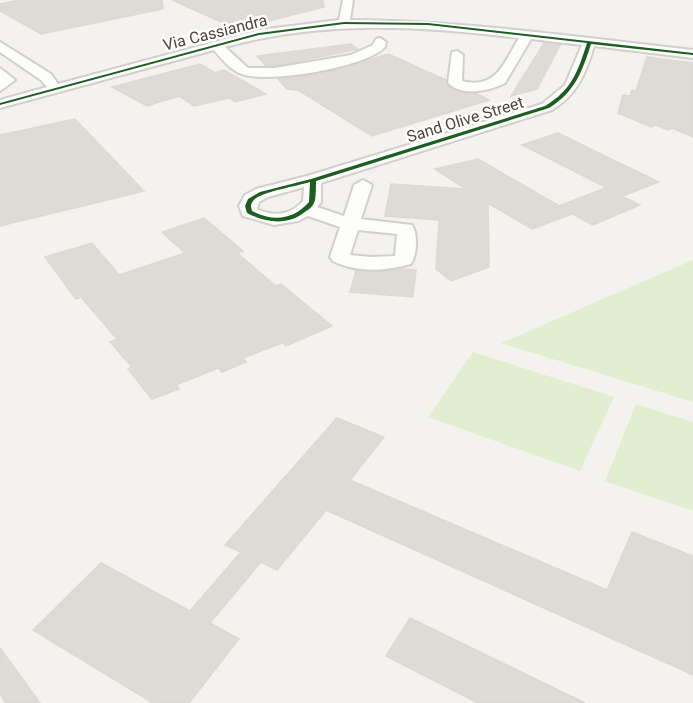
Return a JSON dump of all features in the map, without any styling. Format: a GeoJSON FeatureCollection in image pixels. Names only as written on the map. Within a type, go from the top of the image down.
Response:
{"type":"FeatureCollection","features":[{"type":"Feature","properties":{"kind":"street"},"geometry":{"type":"LineString","coordinates":[[344,23],[348,0]]}},
{"type":"Feature","properties":{"kind":"street","name":"Via Cassiandra"},"geometry":{"type":"LineString","coordinates":[[0,104],[216,45],[288,28],[344,23],[417,24],[693,54]]}},
{"type":"Feature","properties":{"kind":"street"},"geometry":{"type":"LineString","coordinates":[[457,55],[455,83],[476,87],[494,83],[500,80],[527,35]]}},
{"type":"Feature","properties":{"kind":"street"},"geometry":{"type":"LineString","coordinates":[[216,45],[244,71],[267,73],[364,56],[379,46],[380,42]]}},
{"type":"Feature","properties":{"kind":"street","name":"Sand Olive Street"},"geometry":{"type":"LineString","coordinates":[[307,210],[289,218],[266,219],[249,212],[248,206],[251,199],[262,192],[313,180],[547,107],[561,100],[572,87],[589,42]]}},
{"type":"Feature","properties":{"kind":"street"},"geometry":{"type":"LineString","coordinates":[[0,46],[46,77],[55,89]]}},
{"type":"Feature","properties":{"kind":"street"},"geometry":{"type":"LineString","coordinates":[[0,55],[14,56]]}},
{"type":"Feature","properties":{"kind":"street"},"geometry":{"type":"LineString","coordinates":[[0,72],[8,80],[0,87]]}},
{"type":"Feature","properties":{"kind":"street"},"geometry":{"type":"LineString","coordinates":[[313,180],[314,194],[307,210],[351,224],[363,185]]}},
{"type":"Feature","properties":{"kind":"green space"},"geometry":{"type":"Polygon","coordinates":[[[693,260],[693,402],[501,343],[693,260]]]}},
{"type":"Feature","properties":{"kind":"green space"},"geometry":{"type":"Polygon","coordinates":[[[473,352],[614,397],[580,471],[428,417],[473,352]]]}},
{"type":"Feature","properties":{"kind":"green space"},"geometry":{"type":"Polygon","coordinates":[[[636,404],[693,422],[693,511],[605,481],[636,404]]]}},
{"type":"Feature","properties":{"kind":"building"},"geometry":{"type":"Polygon","coordinates":[[[19,0],[162,0],[163,9],[41,34],[0,11],[0,4],[19,0]]]}},
{"type":"Feature","properties":{"kind":"building"},"geometry":{"type":"Polygon","coordinates":[[[172,0],[323,0],[324,7],[237,29],[172,0]]]}},
{"type":"Feature","properties":{"kind":"building"},"geometry":{"type":"Polygon","coordinates":[[[544,43],[560,45],[537,89],[511,96],[544,43]]]}},
{"type":"Feature","properties":{"kind":"building"},"geometry":{"type":"Polygon","coordinates":[[[351,44],[358,49],[275,66],[266,66],[257,56],[351,44]]]}},
{"type":"Feature","properties":{"kind":"building"},"geometry":{"type":"Polygon","coordinates":[[[388,54],[446,80],[447,85],[453,89],[475,93],[489,100],[372,136],[298,90],[287,89],[278,79],[339,69],[388,54]]]}},
{"type":"Feature","properties":{"kind":"building"},"geometry":{"type":"Polygon","coordinates":[[[647,57],[693,63],[693,137],[672,128],[668,130],[656,125],[651,127],[618,113],[623,95],[630,96],[632,90],[636,91],[647,57]]]}},
{"type":"Feature","properties":{"kind":"building"},"geometry":{"type":"Polygon","coordinates":[[[200,64],[215,73],[224,70],[266,94],[235,102],[229,98],[194,106],[179,96],[147,106],[112,87],[200,64]]]}},
{"type":"Feature","properties":{"kind":"building"},"geometry":{"type":"Polygon","coordinates":[[[75,119],[144,191],[0,226],[0,135],[75,119]]]}},
{"type":"Feature","properties":{"kind":"building"},"geometry":{"type":"Polygon","coordinates":[[[558,133],[659,182],[623,196],[522,145],[558,133]]]}},
{"type":"Feature","properties":{"kind":"building"},"geometry":{"type":"Polygon","coordinates":[[[478,159],[559,206],[605,188],[640,205],[593,225],[572,214],[532,229],[488,203],[489,267],[451,281],[436,269],[439,220],[385,216],[391,184],[466,189],[435,169],[478,159]]]}},
{"type":"Feature","properties":{"kind":"building"},"geometry":{"type":"Polygon","coordinates":[[[204,218],[243,251],[237,253],[276,286],[281,284],[332,326],[286,346],[282,343],[243,358],[246,362],[222,372],[218,368],[176,385],[179,389],[152,399],[128,369],[132,367],[110,342],[117,339],[81,297],[76,299],[45,257],[92,243],[119,275],[185,253],[162,232],[204,218]]]}},
{"type":"Feature","properties":{"kind":"building"},"geometry":{"type":"Polygon","coordinates":[[[356,270],[416,270],[413,297],[350,292],[356,270]]]}},
{"type":"Feature","properties":{"kind":"building"},"geometry":{"type":"Polygon","coordinates":[[[337,418],[384,437],[350,480],[607,590],[632,532],[693,556],[693,675],[326,510],[277,570],[261,562],[210,623],[239,639],[189,703],[153,703],[33,630],[101,563],[190,611],[241,552],[225,545],[337,418]]]}},
{"type":"Feature","properties":{"kind":"building"},"geometry":{"type":"Polygon","coordinates":[[[410,618],[585,703],[478,703],[386,656],[410,618]]]}},
{"type":"Feature","properties":{"kind":"building"},"geometry":{"type":"Polygon","coordinates":[[[0,648],[40,703],[6,703],[0,694],[0,648]]]}},
{"type":"Feature","properties":{"kind":"cycle path"},"geometry":{"type":"LineString","coordinates":[[0,104],[259,34],[344,23],[428,24],[693,54]]}},
{"type":"Feature","properties":{"kind":"cycle path"},"geometry":{"type":"LineString","coordinates":[[313,180],[312,202],[299,214],[274,220],[249,212],[248,206],[251,199],[262,193],[313,180],[547,107],[570,88],[579,71],[589,42]]}}]}
